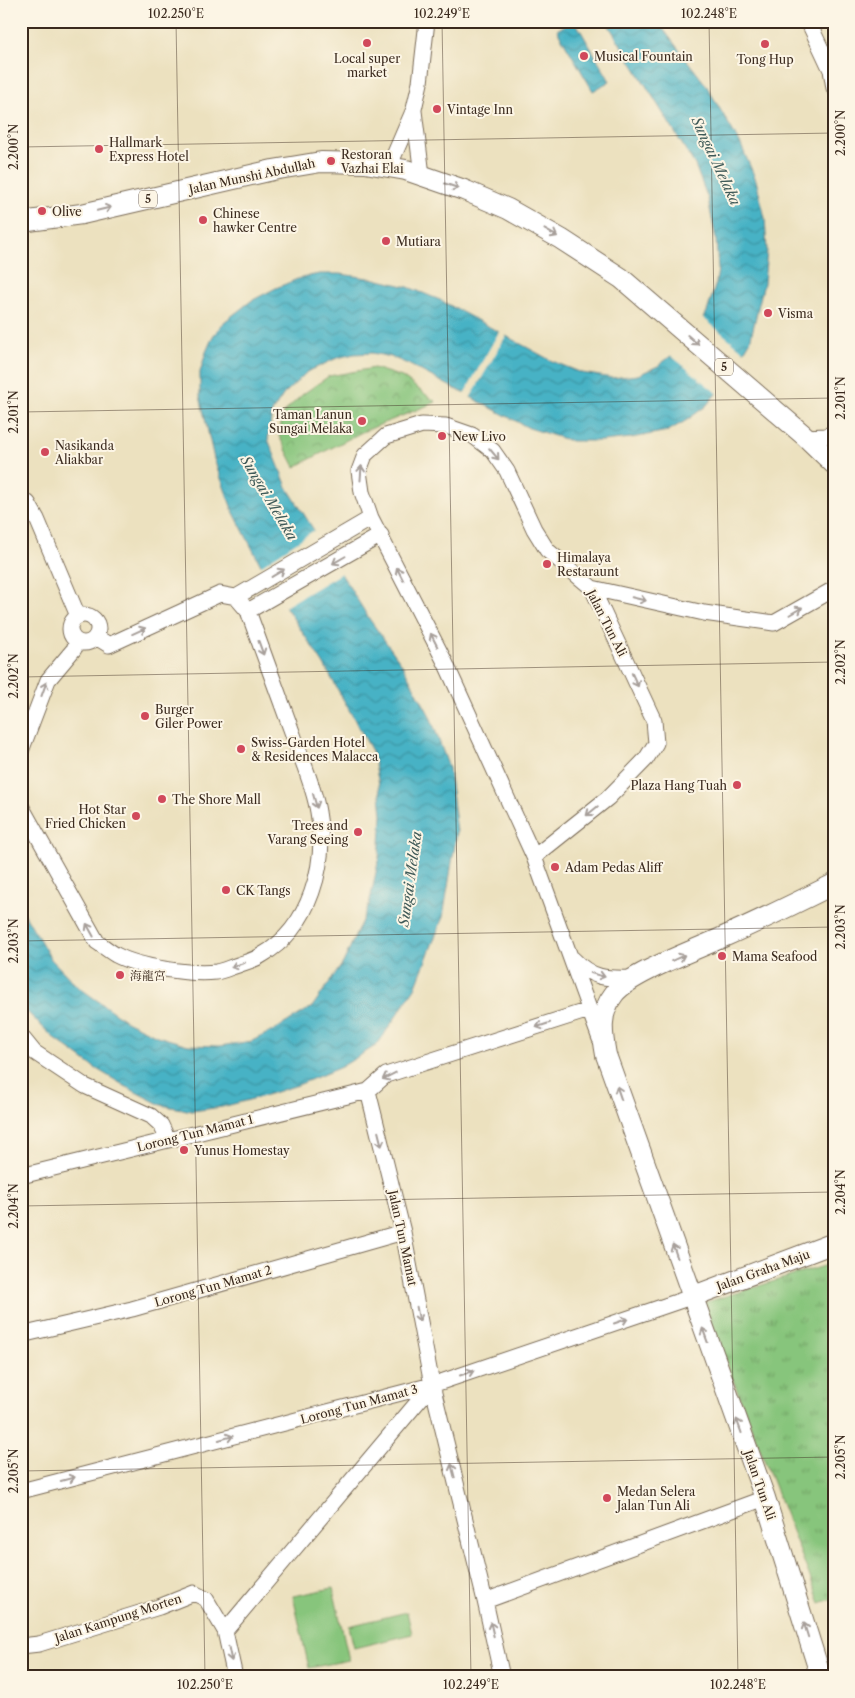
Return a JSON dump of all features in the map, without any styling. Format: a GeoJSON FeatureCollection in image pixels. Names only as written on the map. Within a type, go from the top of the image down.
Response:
{"type":"FeatureCollection","features":[{"type":"Feature","properties":{"kind":"main road","name":"Jalan Munshi Abdullah"},"geometry":{"type":"LineString","coordinates":[[21,222],[82,214],[273,170],[321,162],[365,163],[422,175],[508,209],[561,239],[621,278],[834,464]]}},
{"type":"Feature","properties":{"kind":"main road","name":"Jalan Tun Ali"},"geometry":{"type":"LineString","coordinates":[[821,1677],[765,1498],[691,1297],[606,1055],[602,1028],[605,1008],[614,993],[633,978],[834,884]]}},
{"type":"Feature","properties":{"kind":"main road","name":"Jalan Graha Maju"},"geometry":{"type":"LineString","coordinates":[[691,1297],[834,1244]]}},
{"type":"Feature","properties":{"kind":"street"},"geometry":{"type":"LineString","coordinates":[[390,167],[414,109],[420,83],[427,21]]}},
{"type":"Feature","properties":{"kind":"street"},"geometry":{"type":"LineString","coordinates":[[808,21],[833,70],[834,88]]}},
{"type":"Feature","properties":{"kind":"street"},"geometry":{"type":"LineString","coordinates":[[414,109],[422,175]]}},
{"type":"Feature","properties":{"kind":"street","name":"Jalan Tun Ali"},"geometry":{"type":"LineString","coordinates":[[534,858],[608,798],[646,759],[656,743],[654,721],[592,588],[548,550],[534,529],[502,464],[493,451],[472,435],[446,426],[422,425],[386,436],[365,455],[359,471],[362,492],[371,518],[445,662],[534,858],[606,1055]]}},
{"type":"Feature","properties":{"kind":"street"},"geometry":{"type":"LineString","coordinates":[[799,432],[825,436],[834,433]]}},
{"type":"Feature","properties":{"kind":"street"},"geometry":{"type":"LineString","coordinates":[[21,499],[28,503],[37,519],[78,616]]}},
{"type":"Feature","properties":{"kind":"street"},"geometry":{"type":"LineString","coordinates":[[236,597],[371,518]]}},
{"type":"Feature","properties":{"kind":"street"},"geometry":{"type":"LineString","coordinates":[[248,611],[381,536]]}},
{"type":"Feature","properties":{"kind":"street"},"geometry":{"type":"LineString","coordinates":[[592,588],[704,614],[774,623],[834,589]]}},
{"type":"Feature","properties":{"kind":"street"},"geometry":{"type":"LineString","coordinates":[[21,806],[97,942],[116,955],[140,963],[177,970],[216,972],[262,955],[280,941],[295,925],[313,888],[319,868],[321,844],[318,812],[309,779],[248,611],[236,597],[220,594],[108,644],[96,637]]}},
{"type":"Feature","properties":{"kind":"street"},"geometry":{"type":"LineString","coordinates":[[87,615],[95,620],[98,628],[96,637],[84,644],[77,642],[71,637],[70,623],[78,616],[87,615]]}},
{"type":"Feature","properties":{"kind":"street"},"geometry":{"type":"LineString","coordinates":[[21,751],[48,680],[74,649],[77,642]]}},
{"type":"Feature","properties":{"kind":"street"},"geometry":{"type":"LineString","coordinates":[[570,955],[581,967],[593,975],[610,978],[633,978]]}},
{"type":"Feature","properties":{"kind":"street"},"geometry":{"type":"LineString","coordinates":[[368,1091],[386,1075],[589,1010]]}},
{"type":"Feature","properties":{"kind":"street"},"geometry":{"type":"LineString","coordinates":[[21,1036],[34,1052],[85,1086],[151,1116],[161,1125],[168,1140]]}},
{"type":"Feature","properties":{"kind":"street","name":"Lorong Tun Mamat 1"},"geometry":{"type":"LineString","coordinates":[[21,1176],[368,1091]]}},
{"type":"Feature","properties":{"kind":"street","name":"Jalan Tun Mamat"},"geometry":{"type":"LineString","coordinates":[[368,1091],[403,1232],[432,1385],[502,1677]]}},
{"type":"Feature","properties":{"kind":"street","name":"Lorong Tun Mamat 2"},"geometry":{"type":"LineString","coordinates":[[21,1335],[132,1309],[403,1232]]}},
{"type":"Feature","properties":{"kind":"street","name":"Lorong Tun Mamat 3"},"geometry":{"type":"LineString","coordinates":[[21,1491],[432,1385],[691,1297]]}},
{"type":"Feature","properties":{"kind":"street"},"geometry":{"type":"LineString","coordinates":[[225,1631],[432,1385]]}},
{"type":"Feature","properties":{"kind":"street"},"geometry":{"type":"LineString","coordinates":[[485,1601],[765,1498]]}},
{"type":"Feature","properties":{"kind":"street","name":"Jalan Kampung Morten"},"geometry":{"type":"LineString","coordinates":[[21,1646],[39,1644],[159,1607],[194,1593],[206,1599],[225,1631],[234,1677]]}},
{"type":"Feature","properties":{"kind":"green space"},"geometry":{"type":"Polygon","coordinates":[[[374,368],[402,377],[436,402],[362,432],[295,467],[279,436],[283,413],[303,394],[329,376],[374,368]]]}},
{"type":"Feature","properties":{"kind":"green space"},"geometry":{"type":"Polygon","coordinates":[[[834,1263],[834,1598],[820,1603],[703,1303],[834,1263]]]}},
{"type":"Feature","properties":{"kind":"green space"},"geometry":{"type":"Polygon","coordinates":[[[333,1588],[349,1660],[309,1668],[293,1596],[333,1588]]]}},
{"type":"Feature","properties":{"kind":"green space"},"geometry":{"type":"Polygon","coordinates":[[[407,1612],[412,1634],[354,1648],[349,1626],[407,1612]]]}},
{"type":"Feature","properties":{"kind":"water","name":"Musical Fountain"},"geometry":{"type":"Polygon","coordinates":[[[575,21],[610,81],[593,91],[557,30],[575,21]]]}},
{"type":"Feature","properties":{"kind":"water","name":"Sungai Melaka"},"geometry":{"type":"Polygon","coordinates":[[[606,21],[657,21],[706,85],[741,145],[756,180],[765,218],[767,250],[764,283],[750,342],[724,384],[706,406],[668,431],[631,438],[602,441],[571,441],[529,428],[408,364],[391,357],[372,353],[354,354],[337,358],[307,372],[283,395],[272,412],[268,439],[287,487],[370,620],[401,663],[430,716],[449,768],[457,832],[443,917],[415,988],[377,1045],[341,1067],[298,1085],[260,1097],[222,1107],[192,1111],[161,1105],[95,1068],[54,1038],[21,1006],[21,908],[51,959],[77,986],[126,1021],[157,1036],[188,1045],[220,1046],[252,1041],[312,1007],[343,963],[369,905],[379,858],[382,815],[379,784],[372,751],[323,663],[271,585],[232,509],[214,459],[200,396],[200,372],[206,352],[213,336],[224,322],[251,301],[300,278],[319,274],[340,274],[375,279],[408,287],[440,300],[552,361],[582,373],[612,378],[638,375],[658,366],[682,347],[707,312],[716,283],[718,269],[716,239],[708,199],[695,165],[606,21]]]}},
{"type":"Feature","properties":{"kind":"pier"},"geometry":{"type":"Polygon","coordinates":[[[701,316],[746,353],[719,395],[669,354],[680,346],[701,316]]]}},
{"type":"Feature","properties":{"kind":"pier"},"geometry":{"type":"Polygon","coordinates":[[[500,330],[507,334],[469,400],[463,396],[500,330]]]}},
{"type":"Feature","properties":{"kind":"pier"},"geometry":{"type":"Polygon","coordinates":[[[316,529],[343,572],[283,608],[259,567],[316,529]]]}},
{"type":"Feature","properties":{"kind":"place","name":"Local super market"},"geometry":{"type":"Point","coordinates":[367,43]}},
{"type":"Feature","properties":{"kind":"place","name":"Tong Hup"},"geometry":{"type":"Point","coordinates":[765,44]}},
{"type":"Feature","properties":{"kind":"place","name":"Musical Fountain"},"geometry":{"type":"Point","coordinates":[584,56]}},
{"type":"Feature","properties":{"kind":"place","name":"Vintage Inn"},"geometry":{"type":"Point","coordinates":[437,109]}},
{"type":"Feature","properties":{"kind":"place","name":"Hallmark Express Hotel"},"geometry":{"type":"Point","coordinates":[99,149]}},
{"type":"Feature","properties":{"kind":"place","name":"Restoran Vazhai Elai"},"geometry":{"type":"Point","coordinates":[331,161]}},
{"type":"Feature","properties":{"kind":"place","name":"Olive"},"geometry":{"type":"Point","coordinates":[42,211]}},
{"type":"Feature","properties":{"kind":"place","name":"Chinese hawker Centre"},"geometry":{"type":"Point","coordinates":[203,220]}},
{"type":"Feature","properties":{"kind":"place","name":"Mutiara"},"geometry":{"type":"Point","coordinates":[386,241]}},
{"type":"Feature","properties":{"kind":"place","name":"Visma"},"geometry":{"type":"Point","coordinates":[768,313]}},
{"type":"Feature","properties":{"kind":"place","name":"Taman Lanun Sungai Melaka"},"geometry":{"type":"Point","coordinates":[362,421]}},
{"type":"Feature","properties":{"kind":"place","name":"New Livo"},"geometry":{"type":"Point","coordinates":[442,436]}},
{"type":"Feature","properties":{"kind":"place","name":"Nasikanda Aliakbar"},"geometry":{"type":"Point","coordinates":[45,452]}},
{"type":"Feature","properties":{"kind":"place","name":"Himalaya Restaraunt"},"geometry":{"type":"Point","coordinates":[547,564]}},
{"type":"Feature","properties":{"kind":"place","name":"Burger Giler Power"},"geometry":{"type":"Point","coordinates":[145,716]}},
{"type":"Feature","properties":{"kind":"place","name":"Swiss-Garden Hotel & Residences Malacca"},"geometry":{"type":"Point","coordinates":[241,749]}},
{"type":"Feature","properties":{"kind":"place","name":"Plaza Hang Tuah"},"geometry":{"type":"Point","coordinates":[737,785]}},
{"type":"Feature","properties":{"kind":"place","name":"The Shore Mall"},"geometry":{"type":"Point","coordinates":[162,799]}},
{"type":"Feature","properties":{"kind":"place","name":"Hot Star Fried Chicken"},"geometry":{"type":"Point","coordinates":[136,816]}},
{"type":"Feature","properties":{"kind":"place","name":"Trees and Varang Seeing"},"geometry":{"type":"Point","coordinates":[358,832]}},
{"type":"Feature","properties":{"kind":"place","name":"Adam Pedas Aliff"},"geometry":{"type":"Point","coordinates":[555,867]}},
{"type":"Feature","properties":{"kind":"place","name":"CK Tangs"},"geometry":{"type":"Point","coordinates":[226,890]}},
{"type":"Feature","properties":{"kind":"place","name":"Mama Seafood"},"geometry":{"type":"Point","coordinates":[722,956]}},
{"type":"Feature","properties":{"kind":"place","name":"海龍宮"},"geometry":{"type":"Point","coordinates":[120,975]}},
{"type":"Feature","properties":{"kind":"place","name":"Yunus Homestay"},"geometry":{"type":"Point","coordinates":[184,1150]}},
{"type":"Feature","properties":{"kind":"place","name":"Medan Selera Jalan Tun Ali"},"geometry":{"type":"Point","coordinates":[607,1498]}}]}
